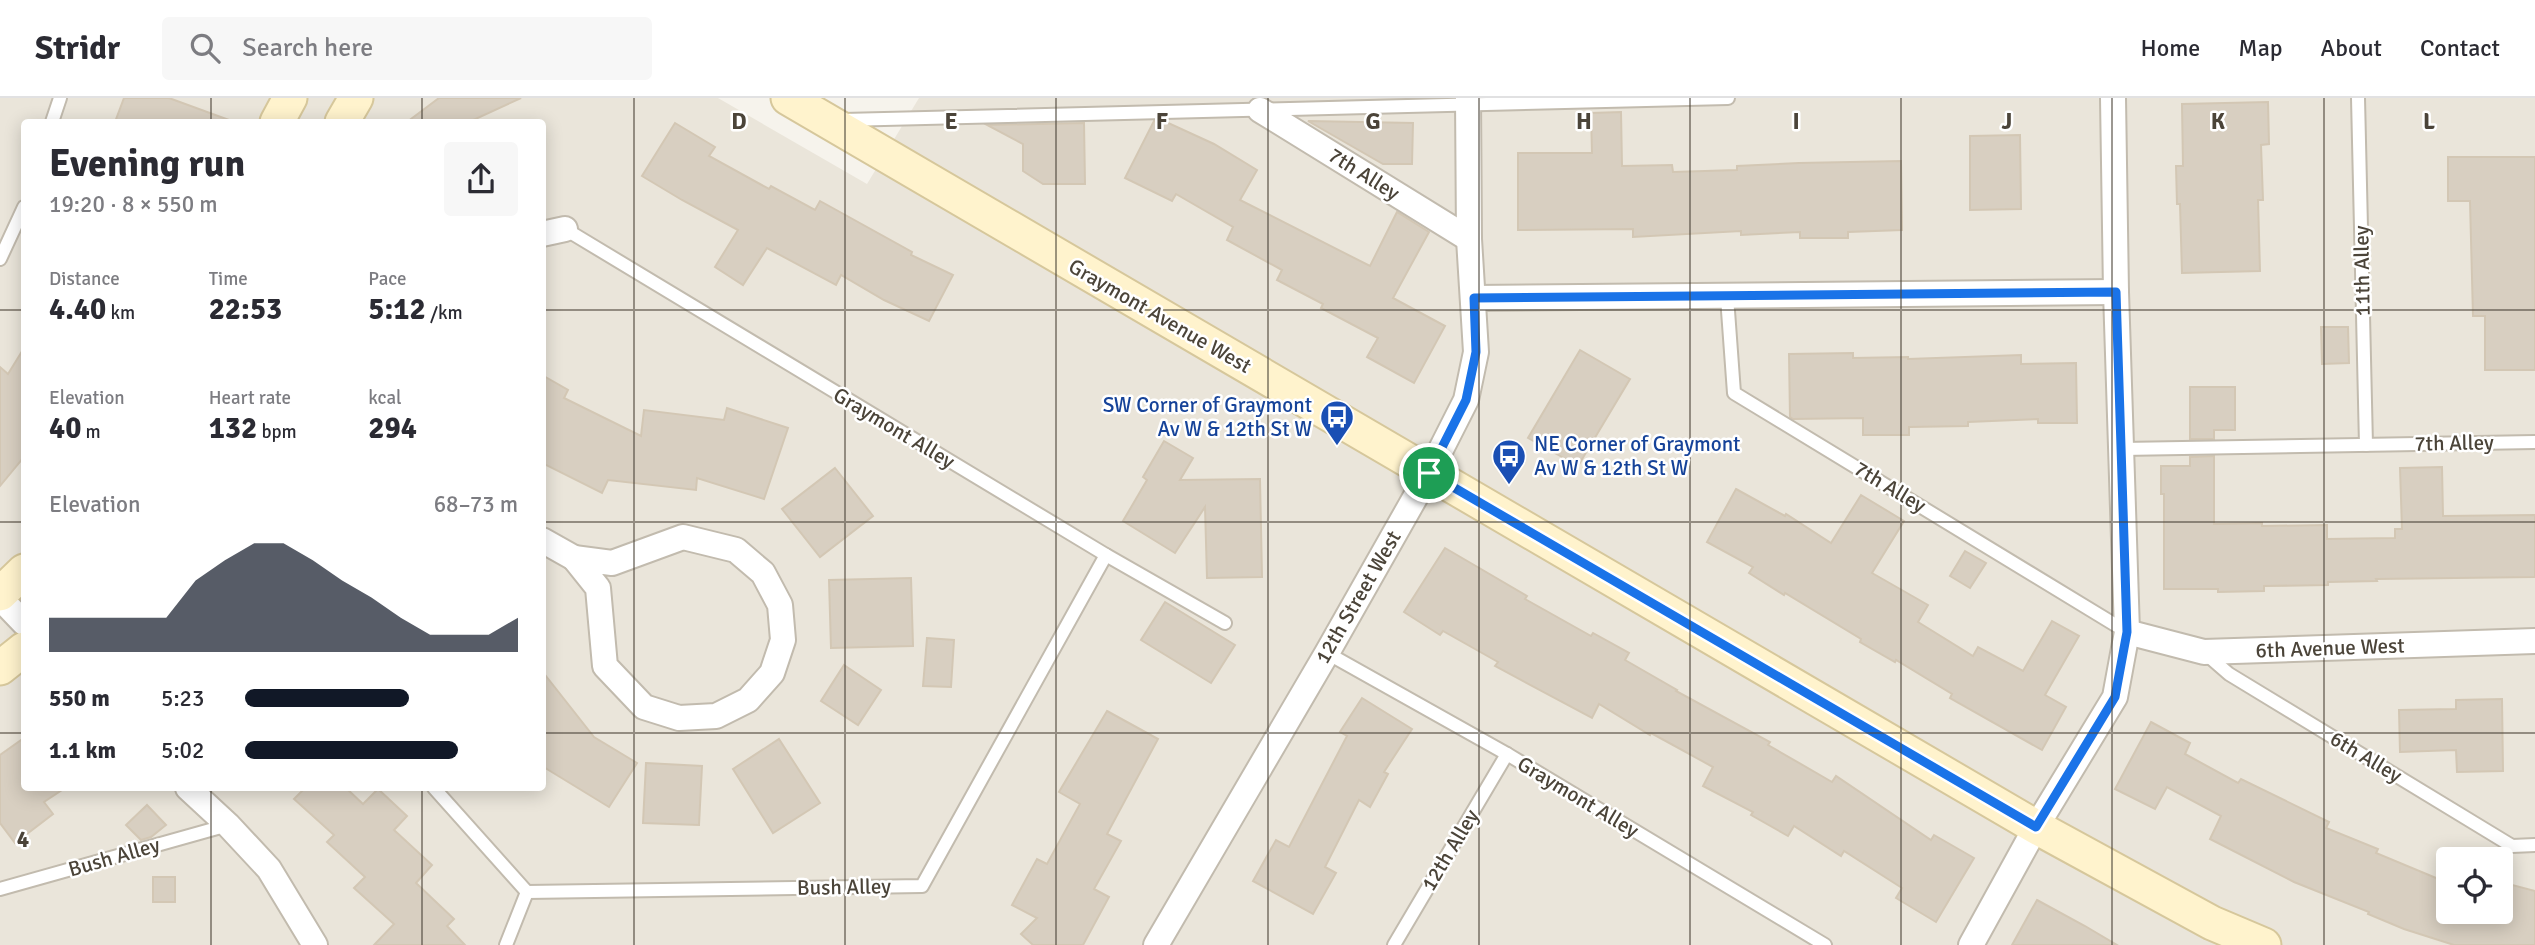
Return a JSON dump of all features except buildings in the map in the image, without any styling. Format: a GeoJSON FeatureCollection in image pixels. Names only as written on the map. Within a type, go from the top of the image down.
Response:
{"type":"FeatureCollection","features":[{"type":"Feature","properties":{"kind":"main road"},"geometry":{"type":"LineString","coordinates":[[279,119],[290,98]]}},
{"type":"Feature","properties":{"kind":"main road"},"geometry":{"type":"LineString","coordinates":[[344,119],[356,98]]}},
{"type":"Feature","properties":{"kind":"main road","name":"Graymont Avenue West"},"geometry":{"type":"LineString","coordinates":[[788,98],[2036,827],[2212,923],[2264,945]]}},
{"type":"Feature","properties":{"kind":"main road"},"geometry":{"type":"LineString","coordinates":[[0,596],[21,574]]}},
{"type":"Feature","properties":{"kind":"main road"},"geometry":{"type":"LineString","coordinates":[[0,668],[21,651]]}},
{"type":"Feature","properties":{"kind":"street"},"geometry":{"type":"LineString","coordinates":[[1970,945],[2036,827],[2115,697],[2127,632],[2113,98]]}},
{"type":"Feature","properties":{"kind":"street","name":"12th Street West"},"geometry":{"type":"LineString","coordinates":[[1156,945],[1327,653],[1429,473],[1466,400],[1476,352],[1469,239],[1468,101]]}},
{"type":"Feature","properties":{"kind":"street","name":"7th Alley"},"geometry":{"type":"LineString","coordinates":[[1260,110],[1469,239]]}},
{"type":"Feature","properties":{"kind":"street"},"geometry":{"type":"LineString","coordinates":[[1474,298],[2116,292]]}},
{"type":"Feature","properties":{"kind":"street"},"geometry":{"type":"LineString","coordinates":[[546,542],[574,558],[612,563],[683,537],[736,550],[763,573],[780,605],[783,640],[772,673],[747,700],[716,716],[679,719],[644,707],[605,666],[598,588],[574,558]]}},
{"type":"Feature","properties":{"kind":"street"},"geometry":{"type":"LineString","coordinates":[[0,596],[21,620]]}},
{"type":"Feature","properties":{"kind":"street","name":"6th Avenue West"},"geometry":{"type":"LineString","coordinates":[[2127,632],[2204,652],[2535,641]]}},
{"type":"Feature","properties":{"kind":"street"},"geometry":{"type":"LineString","coordinates":[[195,791],[269,869],[314,945]]}},
{"type":"Feature","properties":{"kind":"lane"},"geometry":{"type":"LineString","coordinates":[[53,119],[60,98]]}},
{"type":"Feature","properties":{"kind":"lane"},"geometry":{"type":"LineString","coordinates":[[826,120],[1260,110],[1468,101],[1728,98]]}},
{"type":"Feature","properties":{"kind":"lane","name":"11th Alley"},"geometry":{"type":"LineString","coordinates":[[2358,98],[2366,445]]}},
{"type":"Feature","properties":{"kind":"lane"},"geometry":{"type":"LineString","coordinates":[[0,259],[21,214]]}},
{"type":"Feature","properties":{"kind":"lane","name":"Graymont Alley"},"geometry":{"type":"LineString","coordinates":[[554,231],[1225,623]]}},
{"type":"Feature","properties":{"kind":"lane","name":"7th Alley"},"geometry":{"type":"LineString","coordinates":[[1727,297],[1734,393],[2127,632]]}},
{"type":"Feature","properties":{"kind":"lane","name":"7th Alley"},"geometry":{"type":"LineString","coordinates":[[2122,449],[2535,442]]}},
{"type":"Feature","properties":{"kind":"lane","name":"Bush Alley"},"geometry":{"type":"LineString","coordinates":[[527,892],[922,886],[1107,555]]}},
{"type":"Feature","properties":{"kind":"lane","name":"6th Alley"},"geometry":{"type":"LineString","coordinates":[[2204,652],[2229,674],[2512,846],[2535,845]]}},
{"type":"Feature","properties":{"kind":"lane","name":"Graymont Alley"},"geometry":{"type":"LineString","coordinates":[[1327,653],[1507,754],[1825,945]]}},
{"type":"Feature","properties":{"kind":"lane","name":"12th Alley"},"geometry":{"type":"LineString","coordinates":[[1394,945],[1507,754]]}},
{"type":"Feature","properties":{"kind":"lane"},"geometry":{"type":"LineString","coordinates":[[437,791],[527,892],[506,945]]}},
{"type":"Feature","properties":{"kind":"lane","name":"Bush Alley"},"geometry":{"type":"LineString","coordinates":[[0,889],[228,825]]}},
{"type":"Feature","properties":{"kind":"shaded area"},"geometry":{"type":"Polygon","coordinates":[[[0,98],[718,98],[867,184],[919,98],[2535,98],[2535,945],[0,945],[0,98]]]}},
{"type":"Feature","properties":{"kind":"place","name":"SW Corner of Graymont Av W & 12th St W"},"geometry":{"type":"Point","coordinates":[1337,447]}},
{"type":"Feature","properties":{"kind":"place","name":"NE Corner of Graymont Av W & 12th St W"},"geometry":{"type":"Point","coordinates":[1509,486]}},
{"type":"Feature","properties":{"kind":"route"},"geometry":{"type":"LineString","coordinates":[[2116,292],[2127,632],[2115,697],[2036,827],[1429,473],[1466,400],[1476,352],[1474,298],[2116,292]]}}]}
